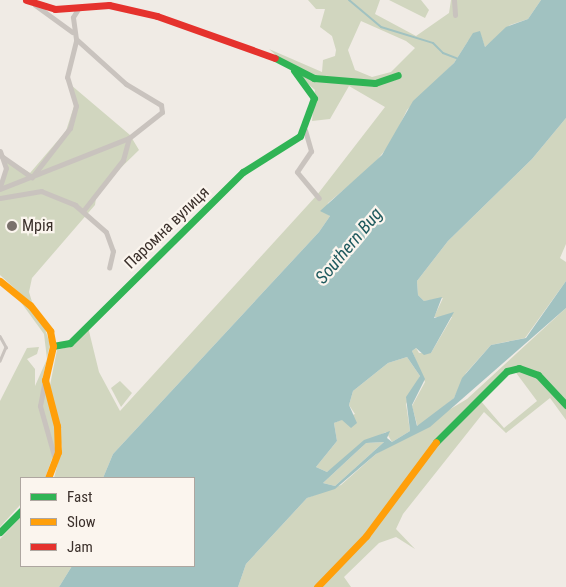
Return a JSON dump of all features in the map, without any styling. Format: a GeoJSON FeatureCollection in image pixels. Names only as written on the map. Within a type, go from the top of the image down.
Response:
{"type":"FeatureCollection","features":[{"type":"Feature","properties":{"kind":"street"},"geometry":{"type":"LineString","coordinates":[[0,188],[129,138],[162,112],[161,105],[126,84],[76,40],[72,32],[26,0]]}},
{"type":"Feature","properties":{"kind":"street"},"geometry":{"type":"LineString","coordinates":[[454,0],[455,15]]}},
{"type":"Feature","properties":{"kind":"street"},"geometry":{"type":"LineString","coordinates":[[35,5],[78,9],[109,5],[157,16],[260,50],[294,70],[329,80],[367,82],[398,75]]}},
{"type":"Feature","properties":{"kind":"street"},"geometry":{"type":"LineString","coordinates":[[72,32],[78,9]]}},
{"type":"Feature","properties":{"kind":"street"},"geometry":{"type":"LineString","coordinates":[[32,177],[73,120],[75,100],[67,77],[76,40]]}},
{"type":"Feature","properties":{"kind":"street"},"geometry":{"type":"LineString","coordinates":[[294,70],[314,98],[305,130],[311,151],[297,172],[319,198]]}},
{"type":"Feature","properties":{"kind":"street","name":"Паромна вулиця"},"geometry":{"type":"LineString","coordinates":[[53,346],[70,343],[86,323],[243,172],[305,130]]}},
{"type":"Feature","properties":{"kind":"street"},"geometry":{"type":"LineString","coordinates":[[83,211],[123,160],[129,138]]}},
{"type":"Feature","properties":{"kind":"street"},"geometry":{"type":"LineString","coordinates":[[1,154],[32,177]]}},
{"type":"Feature","properties":{"kind":"street"},"geometry":{"type":"LineString","coordinates":[[0,188],[6,168],[1,154]]}},
{"type":"Feature","properties":{"kind":"street"},"geometry":{"type":"LineString","coordinates":[[0,198],[41,191],[83,211],[98,222],[113,246],[109,268]]}},
{"type":"Feature","properties":{"kind":"street"},"geometry":{"type":"LineString","coordinates":[[0,281],[30,305],[50,330],[53,346],[40,406],[55,467]]}},
{"type":"Feature","properties":{"kind":"street"},"geometry":{"type":"LineString","coordinates":[[317,587],[366,536],[423,454],[506,371],[519,368],[533,372],[566,405]]}},
{"type":"Feature","properties":{"kind":"street"},"geometry":{"type":"LineString","coordinates":[[45,380],[57,426],[55,467],[49,477]]}},
{"type":"Feature","properties":{"kind":"street"},"geometry":{"type":"LineString","coordinates":[[0,532],[20,512]]}},
{"type":"Feature","properties":{"kind":"lane"},"geometry":{"type":"LineString","coordinates":[[0,336],[6,347],[0,361]]}},
{"type":"Feature","properties":{"kind":"green space"},"geometry":{"type":"Polygon","coordinates":[[[308,0],[380,0],[375,14],[416,36],[449,13],[451,0],[541,0],[528,19],[510,25],[485,47],[481,36],[468,41],[454,63],[407,110],[391,143],[372,166],[328,203],[326,213],[330,216],[319,232],[113,454],[103,477],[54,477],[62,447],[49,390],[57,350],[68,347],[87,323],[99,372],[120,411],[317,195],[385,107],[349,86],[330,119],[312,121],[315,90],[269,49],[322,72],[323,60],[335,56],[336,50],[332,36],[320,27],[325,9],[316,9],[308,0]],[[361,21],[348,50],[355,70],[372,77],[391,72],[415,48],[406,41],[361,21]]]}},
{"type":"Feature","properties":{"kind":"green space"},"geometry":{"type":"Polygon","coordinates":[[[389,0],[421,0],[429,10],[425,18],[389,0]]]}},
{"type":"Feature","properties":{"kind":"green space"},"geometry":{"type":"Polygon","coordinates":[[[71,85],[130,135],[139,150],[97,191],[95,205],[32,278],[29,292],[33,305],[0,275],[0,190],[7,159],[30,173],[66,131],[74,106],[71,85]]]}},
{"type":"Feature","properties":{"kind":"green space"},"geometry":{"type":"Polygon","coordinates":[[[566,118],[566,244],[560,258],[566,262],[566,281],[525,338],[491,345],[466,373],[454,398],[418,428],[412,406],[425,382],[412,351],[416,348],[419,353],[431,353],[452,317],[434,317],[443,298],[424,301],[418,295],[417,281],[448,241],[532,159],[566,118]]]}},
{"type":"Feature","properties":{"kind":"green space"},"geometry":{"type":"Polygon","coordinates":[[[20,301],[27,306],[45,329],[50,344],[47,358],[44,334],[20,301]]]}},
{"type":"Feature","properties":{"kind":"green space"},"geometry":{"type":"Polygon","coordinates":[[[566,308],[566,402],[531,373],[566,407],[566,420],[550,398],[506,433],[484,412],[403,514],[396,529],[415,549],[396,537],[379,543],[344,577],[351,587],[238,587],[246,564],[307,498],[341,485],[376,454],[467,399],[566,308]],[[514,370],[480,400],[504,428],[537,401],[514,370]]]}},
{"type":"Feature","properties":{"kind":"green space"},"geometry":{"type":"Polygon","coordinates":[[[39,347],[37,354],[27,359],[35,369],[35,386],[47,360],[42,381],[56,427],[56,448],[45,477],[20,477],[20,505],[0,527],[0,401],[27,348],[39,347]]]}},
{"type":"Feature","properties":{"kind":"green space"},"geometry":{"type":"Polygon","coordinates":[[[407,357],[420,376],[406,404],[410,431],[392,442],[386,432],[374,438],[327,472],[316,467],[337,441],[334,423],[355,414],[349,405],[353,391],[388,363],[407,357]]]}},
{"type":"Feature","properties":{"kind":"green space"},"geometry":{"type":"Polygon","coordinates":[[[120,381],[132,393],[121,407],[111,388],[120,381]]]}},
{"type":"Feature","properties":{"kind":"green space"},"geometry":{"type":"Polygon","coordinates":[[[384,442],[335,486],[323,483],[366,443],[384,442]]]}},
{"type":"Feature","properties":{"kind":"green space"},"geometry":{"type":"Polygon","coordinates":[[[20,518],[20,567],[71,567],[59,587],[0,587],[0,539],[20,518]]]}},
{"type":"Feature","properties":{"kind":"water","name":"Southern Bug"},"geometry":{"type":"Polygon","coordinates":[[[541,0],[566,0],[566,118],[532,159],[448,241],[417,281],[418,295],[424,301],[442,297],[434,318],[454,312],[431,353],[424,355],[416,348],[412,351],[425,379],[412,405],[417,426],[454,398],[462,378],[491,345],[526,338],[566,281],[566,308],[430,427],[376,454],[335,489],[307,498],[246,564],[238,587],[59,587],[71,567],[195,567],[195,477],[103,477],[113,454],[319,232],[330,216],[320,211],[382,155],[413,101],[454,63],[473,33],[480,31],[485,47],[506,27],[528,19],[541,0]],[[407,357],[388,363],[353,391],[349,405],[357,423],[351,428],[342,420],[334,423],[337,441],[316,467],[327,472],[364,440],[390,431],[387,438],[392,442],[410,431],[406,397],[420,376],[407,357]],[[384,442],[366,443],[323,483],[335,486],[384,442]]]}},
{"type":"Feature","properties":{"kind":"waterway"},"geometry":{"type":"LineString","coordinates":[[349,0],[381,27],[433,43],[443,53],[459,59]]}},
{"type":"Feature","properties":{"kind":"traffic: fast"},"geometry":{"type":"LineString","coordinates":[[275,58],[314,78],[375,83],[398,75]]}},
{"type":"Feature","properties":{"kind":"traffic: fast"},"geometry":{"type":"LineString","coordinates":[[53,346],[70,343],[243,172],[300,136],[314,98],[294,70]]}},
{"type":"Feature","properties":{"kind":"traffic: fast"},"geometry":{"type":"LineString","coordinates":[[436,442],[507,371],[519,368],[538,375],[566,405]]}},
{"type":"Feature","properties":{"kind":"traffic: fast"},"geometry":{"type":"LineString","coordinates":[[0,532],[20,512]]}},
{"type":"Feature","properties":{"kind":"traffic: slow"},"geometry":{"type":"LineString","coordinates":[[0,281],[30,305],[50,331],[53,346],[45,380],[57,426],[58,452],[48,477]]}},
{"type":"Feature","properties":{"kind":"traffic: slow"},"geometry":{"type":"LineString","coordinates":[[317,587],[366,536],[436,442]]}},
{"type":"Feature","properties":{"kind":"traffic: jam"},"geometry":{"type":"LineString","coordinates":[[26,0],[55,9],[109,5],[157,16],[275,58]]}},
{"type":"Feature","properties":{"kind":"place","name":"Мрія"},"geometry":{"type":"Point","coordinates":[12,226]}}]}
